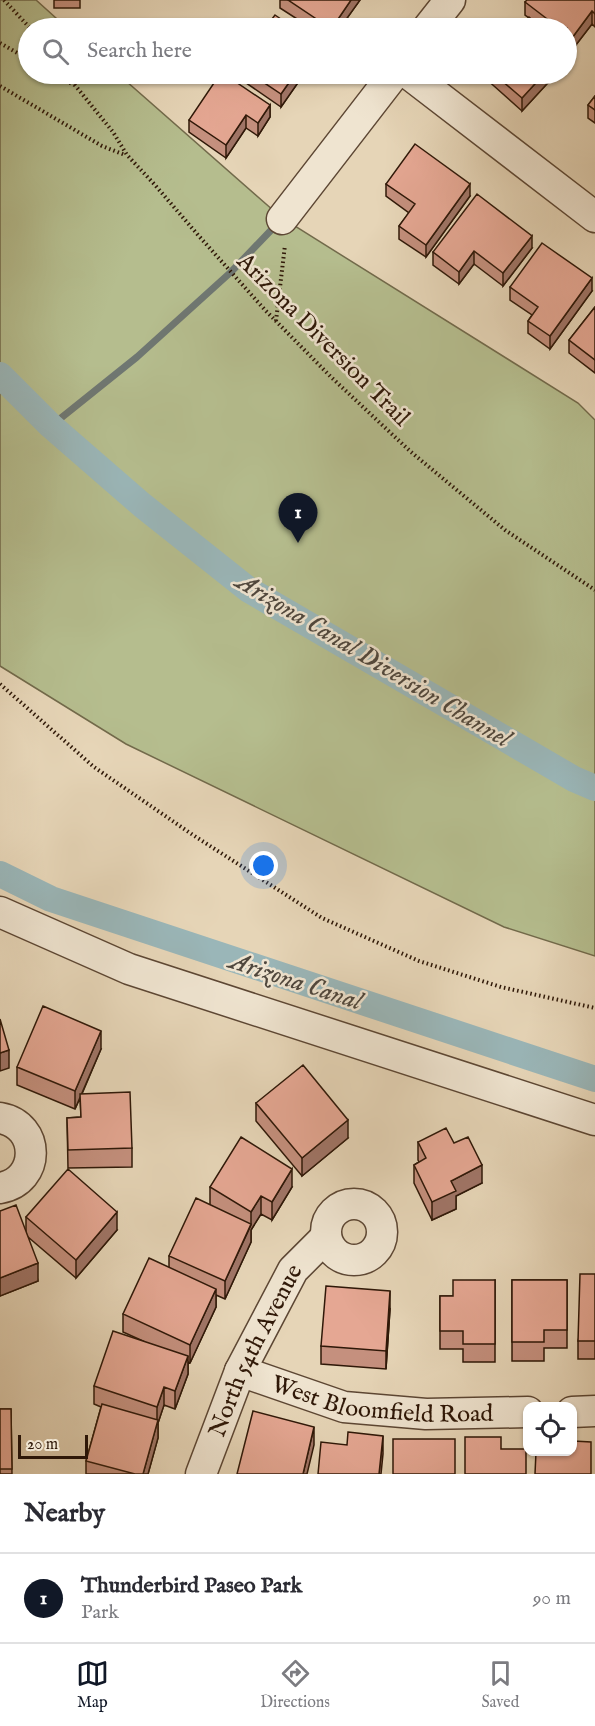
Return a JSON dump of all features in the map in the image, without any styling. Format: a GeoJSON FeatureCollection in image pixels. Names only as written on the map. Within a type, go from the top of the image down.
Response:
{"type":"FeatureCollection","features":[{"type":"Feature","properties":{"kind":"street"},"geometry":{"type":"LineString","coordinates":[[436,18],[450,0]]}},
{"type":"Feature","properties":{"kind":"street"},"geometry":{"type":"LineString","coordinates":[[286,213],[386,84]]}},
{"type":"Feature","properties":{"kind":"street"},"geometry":{"type":"LineString","coordinates":[[422,84],[595,217]]}},
{"type":"Feature","properties":{"kind":"street"},"geometry":{"type":"LineString","coordinates":[[0,912],[129,969],[595,1120]]}},
{"type":"Feature","properties":{"kind":"street"},"geometry":{"type":"LineString","coordinates":[[0,1118],[8,1119],[18,1125],[26,1134],[31,1146],[31,1159],[27,1170],[19,1180],[8,1187],[0,1188]]}},
{"type":"Feature","properties":{"kind":"street","name":"North 54th Avenue"},"geometry":{"type":"LineString","coordinates":[[201,1474],[240,1371],[293,1270],[326,1237]]}},
{"type":"Feature","properties":{"kind":"street","name":"West Bloomfield Road"},"geometry":{"type":"LineString","coordinates":[[240,1371],[344,1407],[426,1414],[523,1412]]}},
{"type":"Feature","properties":{"kind":"street"},"geometry":{"type":"LineString","coordinates":[[577,1412],[595,1412]]}},
{"type":"Feature","properties":{"kind":"path"},"geometry":{"type":"LineString","coordinates":[[4,0],[21,18]]}},
{"type":"Feature","properties":{"kind":"path"},"geometry":{"type":"LineString","coordinates":[[0,43],[18,53]]}},
{"type":"Feature","properties":{"kind":"path"},"geometry":{"type":"LineString","coordinates":[[72,84],[77,87]]}},
{"type":"Feature","properties":{"kind":"path","name":"Arizona Diversion Trail"},"geometry":{"type":"LineString","coordinates":[[74,84],[113,132],[127,155],[276,322],[331,377],[419,459],[505,530],[595,590]]}},
{"type":"Feature","properties":{"kind":"path"},"geometry":{"type":"LineString","coordinates":[[0,86],[102,147],[127,155]]}},
{"type":"Feature","properties":{"kind":"path"},"geometry":{"type":"LineString","coordinates":[[276,322],[286,213]]}},
{"type":"Feature","properties":{"kind":"path"},"geometry":{"type":"LineString","coordinates":[[0,684],[94,767],[193,835],[322,918],[419,961],[501,987],[595,1008]]}},
{"type":"Feature","properties":{"kind":"green space"},"geometry":{"type":"Polygon","coordinates":[[[0,0],[36,0],[56,18],[18,18],[18,84],[129,84],[282,218],[578,403],[595,420],[595,956],[504,927],[126,744],[0,666],[0,0]]]}},
{"type":"Feature","properties":{"kind":"building"},"geometry":{"type":"Polygon","coordinates":[[[288,0],[351,0],[339,18],[315,18],[288,0]]]}},
{"type":"Feature","properties":{"kind":"building"},"geometry":{"type":"Polygon","coordinates":[[[527,0],[595,0],[595,14],[592,11],[577,31],[577,18],[546,18],[525,2],[527,0]]]}},
{"type":"Feature","properties":{"kind":"building"},"geometry":{"type":"Polygon","coordinates":[[[213,84],[239,84],[270,105],[258,123],[246,115],[226,145],[189,120],[213,84]]]}},
{"type":"Feature","properties":{"kind":"building"},"geometry":{"type":"Polygon","coordinates":[[[266,84],[288,84],[281,94],[266,84]]]}},
{"type":"Feature","properties":{"kind":"building"},"geometry":{"type":"Polygon","coordinates":[[[506,84],[535,84],[522,98],[506,84]]]}},
{"type":"Feature","properties":{"kind":"building"},"geometry":{"type":"Polygon","coordinates":[[[595,96],[595,110],[588,105],[595,96]]]}},
{"type":"Feature","properties":{"kind":"building"},"geometry":{"type":"Polygon","coordinates":[[[415,144],[470,184],[426,245],[399,226],[415,204],[386,184],[415,144]]]}},
{"type":"Feature","properties":{"kind":"building"},"geometry":{"type":"Polygon","coordinates":[[[477,194],[532,236],[503,273],[474,251],[459,272],[433,252],[477,194]]]}},
{"type":"Feature","properties":{"kind":"building"},"geometry":{"type":"Polygon","coordinates":[[[542,243],[592,278],[550,336],[528,321],[538,307],[510,287],[542,243]]]}},
{"type":"Feature","properties":{"kind":"building"},"geometry":{"type":"Polygon","coordinates":[[[595,307],[595,360],[569,340],[595,307]]]}},
{"type":"Feature","properties":{"kind":"building"},"geometry":{"type":"Polygon","coordinates":[[[43,1006],[101,1031],[75,1091],[17,1067],[43,1006]]]}},
{"type":"Feature","properties":{"kind":"building"},"geometry":{"type":"Polygon","coordinates":[[[0,1019],[9,1050],[0,1053],[0,1019]]]}},
{"type":"Feature","properties":{"kind":"building"},"geometry":{"type":"Polygon","coordinates":[[[303,1065],[348,1120],[302,1158],[256,1103],[303,1065]]]}},
{"type":"Feature","properties":{"kind":"building"},"geometry":{"type":"Polygon","coordinates":[[[130,1092],[132,1148],[68,1150],[67,1118],[81,1117],[80,1094],[130,1092]]]}},
{"type":"Feature","properties":{"kind":"building"},"geometry":{"type":"Polygon","coordinates":[[[446,1128],[454,1143],[468,1137],[482,1165],[451,1181],[456,1191],[432,1202],[414,1165],[426,1158],[418,1142],[446,1128]]]}},
{"type":"Feature","properties":{"kind":"building"},"geometry":{"type":"Polygon","coordinates":[[[241,1137],[292,1169],[272,1202],[261,1196],[251,1212],[210,1187],[241,1137]]]}},
{"type":"Feature","properties":{"kind":"building"},"geometry":{"type":"Polygon","coordinates":[[[68,1169],[117,1212],[76,1260],[26,1217],[68,1169]]]}},
{"type":"Feature","properties":{"kind":"building"},"geometry":{"type":"Polygon","coordinates":[[[196,1198],[251,1224],[225,1281],[169,1256],[196,1198]]]}},
{"type":"Feature","properties":{"kind":"building"},"geometry":{"type":"Polygon","coordinates":[[[16,1205],[38,1263],[0,1278],[0,1211],[16,1205]]]}},
{"type":"Feature","properties":{"kind":"building"},"geometry":{"type":"Polygon","coordinates":[[[149,1258],[216,1289],[190,1345],[123,1314],[149,1258]]]}},
{"type":"Feature","properties":{"kind":"building"},"geometry":{"type":"Polygon","coordinates":[[[580,1274],[595,1274],[595,1341],[578,1341],[580,1274]]]}},
{"type":"Feature","properties":{"kind":"building"},"geometry":{"type":"Polygon","coordinates":[[[453,1280],[495,1280],[495,1344],[463,1344],[463,1331],[440,1331],[440,1296],[453,1296],[453,1280]]]}},
{"type":"Feature","properties":{"kind":"building"},"geometry":{"type":"Polygon","coordinates":[[[512,1280],[567,1280],[567,1330],[544,1330],[544,1342],[512,1342],[512,1280]]]}},
{"type":"Feature","properties":{"kind":"building"},"geometry":{"type":"Polygon","coordinates":[[[326,1286],[390,1291],[386,1351],[321,1346],[326,1286]]]}},
{"type":"Feature","properties":{"kind":"building"},"geometry":{"type":"Polygon","coordinates":[[[113,1331],[188,1356],[175,1391],[164,1387],[157,1407],[94,1386],[113,1331]]]}},
{"type":"Feature","properties":{"kind":"building"},"geometry":{"type":"Polygon","coordinates":[[[102,1404],[158,1420],[143,1474],[86,1461],[102,1404]]]}},
{"type":"Feature","properties":{"kind":"building"},"geometry":{"type":"Polygon","coordinates":[[[0,1409],[11,1409],[12,1469],[0,1469],[0,1409]]]}},
{"type":"Feature","properties":{"kind":"building"},"geometry":{"type":"Polygon","coordinates":[[[253,1411],[314,1427],[303,1474],[237,1474],[253,1411]]]}},
{"type":"Feature","properties":{"kind":"building"},"geometry":{"type":"Polygon","coordinates":[[[348,1432],[383,1436],[379,1474],[318,1474],[321,1442],[347,1445],[348,1432]]]}},
{"type":"Feature","properties":{"kind":"building"},"geometry":{"type":"Polygon","coordinates":[[[465,1437],[501,1437],[501,1449],[523,1449],[523,1456],[526,1456],[526,1474],[465,1474],[465,1437]]]}},
{"type":"Feature","properties":{"kind":"building"},"geometry":{"type":"Polygon","coordinates":[[[393,1439],[455,1439],[455,1474],[393,1474],[393,1439]]]}},
{"type":"Feature","properties":{"kind":"building"},"geometry":{"type":"Polygon","coordinates":[[[577,1441],[591,1442],[591,1474],[535,1474],[536,1456],[577,1456],[577,1441]]]}},
{"type":"Feature","properties":{"kind":"waterway"},"geometry":{"type":"LineString","coordinates":[[51,426],[137,357],[231,272],[277,224]]}},
{"type":"Feature","properties":{"kind":"waterway","name":"Arizona Canal Diversion Channel"},"geometry":{"type":"LineString","coordinates":[[0,375],[51,426],[142,505],[249,590],[574,779],[595,788]]}},
{"type":"Feature","properties":{"kind":"waterway","name":"Arizona Canal"},"geometry":{"type":"LineString","coordinates":[[0,874],[51,899],[595,1079]]}},
{"type":"Feature","properties":{"kind":"place","name":"Thunderbird Paseo Park"},"geometry":{"type":"Point","coordinates":[298,543]}}]}
